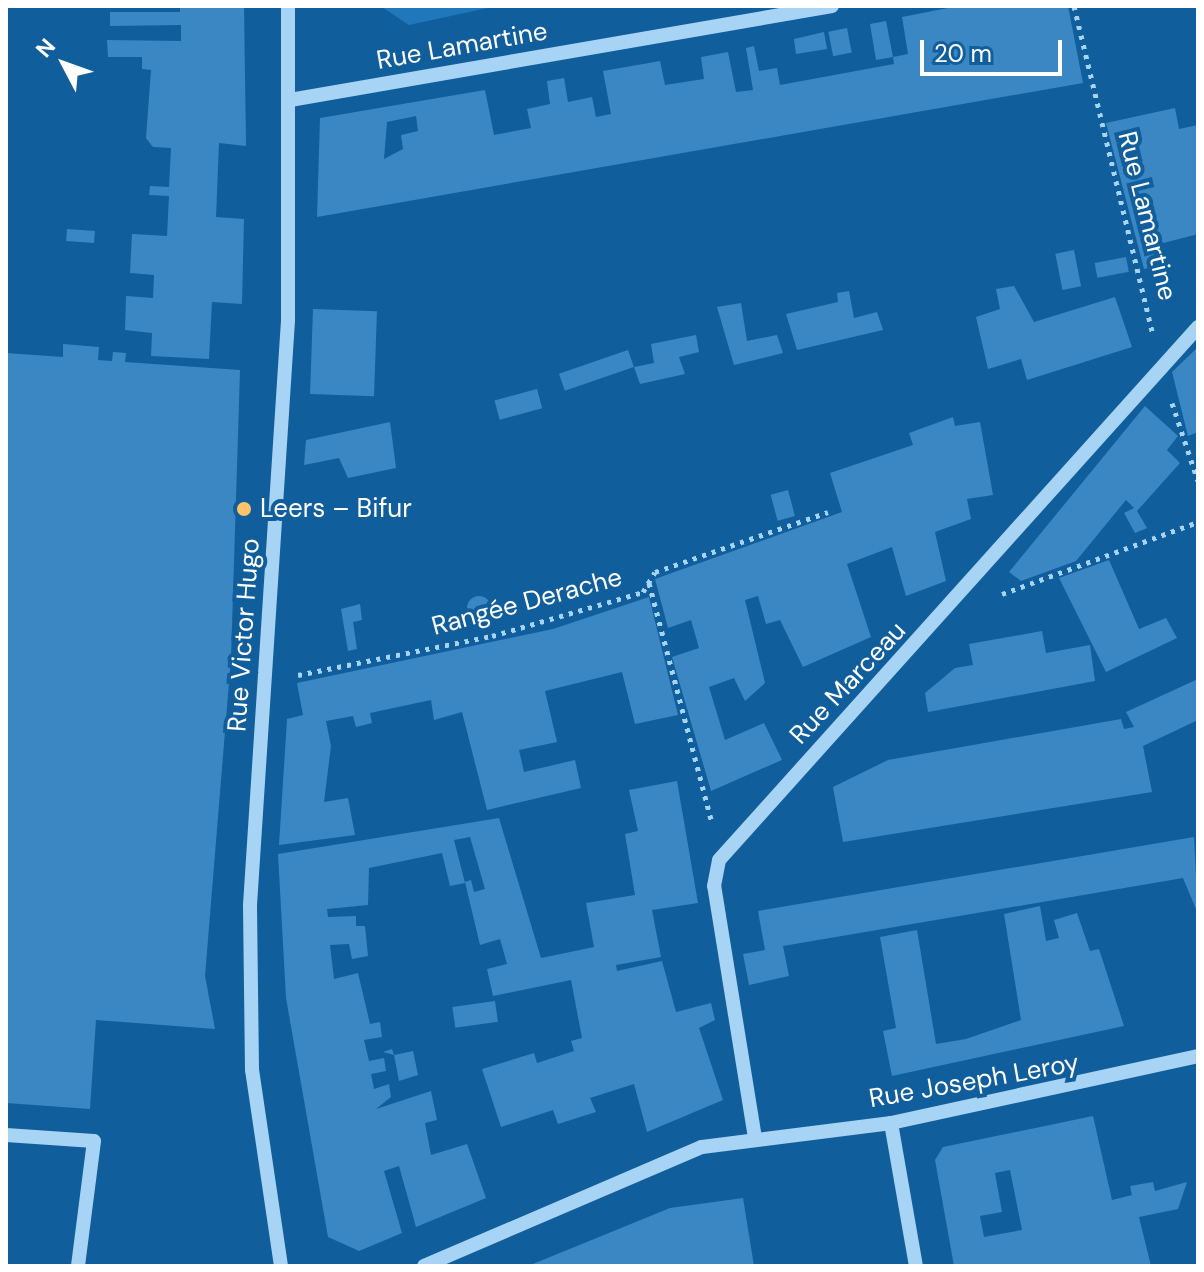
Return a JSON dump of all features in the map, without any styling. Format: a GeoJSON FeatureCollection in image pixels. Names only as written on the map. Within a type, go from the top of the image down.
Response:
{"type":"FeatureCollection","features":[{"type":"Feature","properties":{"kind":"street","name":"Rue Victor Hugo"},"geometry":{"type":"LineString","coordinates":[[281,1266],[250,1043],[250,905],[288,320],[288,6]]}},
{"type":"Feature","properties":{"kind":"street","name":"Rue Lamartine"},"geometry":{"type":"LineString","coordinates":[[290,100],[832,6]]}},
{"type":"Feature","properties":{"kind":"street","name":"Rue Marceau"},"geometry":{"type":"LineString","coordinates":[[721,856],[945,615],[1160,365],[1198,327]]}},
{"type":"Feature","properties":{"kind":"street"},"geometry":{"type":"LineString","coordinates":[[721,856],[714,886],[755,1138]]}},
{"type":"Feature","properties":{"kind":"street","name":"Rue Joseph Leroy"},"geometry":{"type":"LineString","coordinates":[[424,1266],[675,1156],[755,1138],[891,1123],[1198,1056]]}},
{"type":"Feature","properties":{"kind":"street"},"geometry":{"type":"LineString","coordinates":[[891,1123],[916,1266]]}},
{"type":"Feature","properties":{"kind":"street"},"geometry":{"type":"LineString","coordinates":[[6,1135],[94,1141],[78,1266]]}},
{"type":"Feature","properties":{"kind":"path","name":"Rue Lamartine"},"geometry":{"type":"LineString","coordinates":[[1074,6],[1160,365],[1198,481]]}},
{"type":"Feature","properties":{"kind":"path","name":"Rangée Derache"},"geometry":{"type":"LineString","coordinates":[[265,682],[492,636],[643,592],[655,572],[828,512]]}},
{"type":"Feature","properties":{"kind":"path"},"geometry":{"type":"LineString","coordinates":[[945,615],[1198,522]]}},
{"type":"Feature","properties":{"kind":"path"},"geometry":{"type":"LineString","coordinates":[[648,582],[721,856]]}},
{"type":"Feature","properties":{"kind":"shaded area"},"geometry":{"type":"Polygon","coordinates":[[[380,6],[497,6],[409,25],[380,6]]]}},
{"type":"Feature","properties":{"kind":"building"},"geometry":{"type":"Polygon","coordinates":[[[180,6],[244,6],[246,146],[219,143],[216,217],[244,219],[242,304],[212,302],[209,359],[151,356],[152,333],[125,330],[126,296],[153,298],[154,275],[130,273],[132,234],[167,236],[169,196],[149,195],[150,186],[169,187],[171,148],[153,147],[146,138],[151,70],[142,69],[142,57],[108,57],[107,40],[181,41],[181,25],[110,26],[110,12],[180,12],[180,6]]]}},
{"type":"Feature","properties":{"kind":"building"},"geometry":{"type":"Polygon","coordinates":[[[958,6],[1068,6],[1083,83],[317,217],[320,118],[485,90],[494,135],[531,128],[527,109],[550,104],[547,81],[564,78],[568,102],[592,97],[596,117],[611,114],[603,71],[660,61],[665,85],[704,79],[701,57],[728,52],[736,92],[753,90],[746,48],[754,46],[759,71],[777,68],[780,85],[894,64],[893,57],[908,54],[902,17],[958,6]],[[416,116],[387,122],[384,159],[403,149],[401,135],[418,131],[416,116]]]}},
{"type":"Feature","properties":{"kind":"building"},"geometry":{"type":"Polygon","coordinates":[[[886,21],[893,57],[876,60],[870,24],[886,21]]]}},
{"type":"Feature","properties":{"kind":"building"},"geometry":{"type":"Polygon","coordinates":[[[847,28],[852,53],[833,56],[828,32],[847,28]]]}},
{"type":"Feature","properties":{"kind":"building"},"geometry":{"type":"Polygon","coordinates":[[[824,32],[827,49],[796,54],[794,39],[824,32]]]}},
{"type":"Feature","properties":{"kind":"building"},"geometry":{"type":"Polygon","coordinates":[[[1175,108],[1179,129],[1198,125],[1198,234],[1152,246],[1156,266],[1144,269],[1106,123],[1175,108]]]}},
{"type":"Feature","properties":{"kind":"building"},"geometry":{"type":"Polygon","coordinates":[[[67,229],[95,231],[94,243],[66,241],[67,229]]]}},
{"type":"Feature","properties":{"kind":"building"},"geometry":{"type":"Polygon","coordinates":[[[1074,250],[1081,286],[1062,290],[1055,254],[1074,250]]]}},
{"type":"Feature","properties":{"kind":"building"},"geometry":{"type":"Polygon","coordinates":[[[1126,257],[1129,272],[1097,278],[1095,263],[1126,257]]]}},
{"type":"Feature","properties":{"kind":"building"},"geometry":{"type":"Polygon","coordinates":[[[1014,286],[1034,322],[1115,297],[1132,347],[1027,380],[1021,359],[988,369],[976,317],[1000,309],[996,289],[1014,286]]]}},
{"type":"Feature","properties":{"kind":"building"},"geometry":{"type":"Polygon","coordinates":[[[849,291],[854,318],[877,312],[883,330],[797,350],[786,314],[838,302],[837,293],[849,291]]]}},
{"type":"Feature","properties":{"kind":"building"},"geometry":{"type":"Polygon","coordinates":[[[741,303],[747,341],[777,335],[783,353],[734,365],[717,307],[741,303]]]}},
{"type":"Feature","properties":{"kind":"building"},"geometry":{"type":"Polygon","coordinates":[[[313,309],[377,311],[374,396],[310,394],[313,309]]]}},
{"type":"Feature","properties":{"kind":"building"},"geometry":{"type":"Polygon","coordinates":[[[696,335],[699,352],[679,357],[685,374],[640,384],[634,367],[654,363],[651,344],[696,335]]]}},
{"type":"Feature","properties":{"kind":"building"},"geometry":{"type":"Polygon","coordinates":[[[63,344],[99,347],[98,360],[112,361],[113,352],[126,353],[125,362],[240,370],[231,658],[205,976],[215,1029],[96,1020],[90,1109],[6,1103],[6,353],[63,357],[63,344]]]}},
{"type":"Feature","properties":{"kind":"building"},"geometry":{"type":"Polygon","coordinates":[[[1198,347],[1198,432],[1188,436],[1172,372],[1198,347]]]}},
{"type":"Feature","properties":{"kind":"building"},"geometry":{"type":"Polygon","coordinates":[[[628,350],[634,367],[565,391],[559,374],[628,350]]]}},
{"type":"Feature","properties":{"kind":"building"},"geometry":{"type":"Polygon","coordinates":[[[537,389],[542,408],[500,420],[494,400],[537,389]]]}},
{"type":"Feature","properties":{"kind":"building"},"geometry":{"type":"Polygon","coordinates":[[[1145,406],[1178,436],[1167,450],[1180,463],[1137,511],[1147,528],[1135,533],[1124,513],[1134,508],[1126,500],[1076,561],[1021,581],[1009,572],[1145,406]]]}},
{"type":"Feature","properties":{"kind":"building"},"geometry":{"type":"Polygon","coordinates":[[[953,417],[955,426],[980,422],[993,495],[967,499],[971,519],[935,532],[946,581],[906,596],[892,547],[847,564],[871,637],[803,667],[780,620],[766,624],[758,596],[745,600],[765,683],[745,701],[734,678],[709,687],[725,740],[764,723],[782,760],[711,791],[672,657],[699,648],[691,620],[668,628],[655,579],[842,512],[830,473],[913,445],[909,433],[953,417]]]}},
{"type":"Feature","properties":{"kind":"building"},"geometry":{"type":"Polygon","coordinates":[[[390,422],[396,468],[348,478],[339,458],[304,465],[306,440],[390,422]]]}},
{"type":"Feature","properties":{"kind":"building"},"geometry":{"type":"Polygon","coordinates":[[[788,490],[795,516],[778,521],[771,495],[788,490]]]}},
{"type":"Feature","properties":{"kind":"building"},"geometry":{"type":"Polygon","coordinates":[[[1109,560],[1139,629],[1166,618],[1177,638],[1106,672],[1059,578],[1109,560]]]}},
{"type":"Feature","properties":{"kind":"building"},"geometry":{"type":"Polygon","coordinates":[[[479,596],[490,603],[491,608],[484,619],[479,620],[468,613],[467,608],[474,597],[479,596]]]}},
{"type":"Feature","properties":{"kind":"building"},"geometry":{"type":"Polygon","coordinates":[[[649,597],[678,715],[635,724],[622,672],[545,691],[557,742],[519,750],[524,772],[575,760],[581,788],[487,810],[462,712],[434,720],[431,700],[370,713],[372,723],[356,727],[353,716],[326,721],[331,746],[324,802],[348,798],[355,835],[279,845],[287,719],[303,715],[297,683],[553,629],[649,597]]]}},
{"type":"Feature","properties":{"kind":"building"},"geometry":{"type":"Polygon","coordinates":[[[360,604],[362,620],[353,622],[357,649],[348,651],[341,609],[360,604]]]}},
{"type":"Feature","properties":{"kind":"building"},"geometry":{"type":"Polygon","coordinates":[[[1042,631],[1046,653],[1090,645],[1095,681],[928,712],[925,693],[955,668],[973,665],[969,644],[1042,631]]]}},
{"type":"Feature","properties":{"kind":"building"},"geometry":{"type":"Polygon","coordinates":[[[1198,679],[1198,720],[1143,746],[1152,792],[843,842],[833,787],[888,760],[1121,719],[1124,729],[1134,727],[1126,712],[1198,679]]]}},
{"type":"Feature","properties":{"kind":"building"},"geometry":{"type":"Polygon","coordinates":[[[677,781],[698,903],[652,910],[661,957],[616,965],[617,971],[662,961],[676,1012],[711,1003],[715,1020],[699,1028],[723,1100],[647,1132],[634,1084],[590,1098],[596,1112],[558,1124],[553,1110],[501,1127],[482,1069],[534,1053],[537,1063],[574,1051],[571,1041],[582,1038],[571,980],[493,996],[487,969],[507,964],[500,939],[480,945],[465,882],[471,880],[474,892],[485,889],[470,837],[454,840],[465,883],[450,886],[442,853],[369,868],[368,905],[327,909],[328,917],[356,916],[356,926],[365,926],[368,956],[352,959],[349,944],[330,945],[334,979],[358,973],[370,1024],[380,1022],[382,1037],[364,1040],[369,1061],[384,1058],[386,1071],[371,1074],[374,1089],[389,1084],[391,1097],[376,1109],[431,1091],[437,1120],[425,1123],[431,1155],[467,1144],[486,1198],[416,1227],[399,1166],[384,1171],[402,1233],[359,1251],[328,1237],[286,998],[278,854],[499,818],[541,958],[594,947],[586,903],[635,895],[625,834],[638,831],[629,790],[677,781]]]}},
{"type":"Feature","properties":{"kind":"building"},"geometry":{"type":"Polygon","coordinates":[[[1194,837],[1198,914],[1183,878],[783,946],[789,976],[749,985],[743,954],[765,950],[758,911],[1194,837]]]}},
{"type":"Feature","properties":{"kind":"building"},"geometry":{"type":"Polygon","coordinates":[[[1040,906],[1046,941],[1059,938],[1054,920],[1077,913],[1090,951],[1099,949],[1124,1026],[892,1076],[883,1031],[896,1028],[880,937],[917,930],[936,1044],[966,1039],[1021,1020],[1004,914],[1040,906]]]}},
{"type":"Feature","properties":{"kind":"building"},"geometry":{"type":"Polygon","coordinates":[[[495,1001],[498,1022],[455,1028],[452,1007],[495,1001]]]}},
{"type":"Feature","properties":{"kind":"building"},"geometry":{"type":"Polygon","coordinates":[[[413,1051],[418,1075],[399,1081],[394,1055],[413,1051]]]}},
{"type":"Feature","properties":{"kind":"building"},"geometry":{"type":"Polygon","coordinates":[[[1093,1116],[1112,1200],[1132,1195],[1130,1186],[1153,1182],[1155,1191],[1187,1182],[1178,1209],[1139,1217],[1151,1266],[954,1266],[935,1160],[943,1147],[1093,1116]],[[1010,1170],[995,1173],[1002,1212],[980,1216],[984,1237],[1022,1230],[1010,1170]]]}},
{"type":"Feature","properties":{"kind":"building"},"geometry":{"type":"Polygon","coordinates":[[[743,1198],[754,1266],[528,1266],[670,1208],[743,1198]]]}},
{"type":"Feature","properties":{"kind":"place","name":"Leers – Bifur"},"geometry":{"type":"Point","coordinates":[244,509]}}]}
